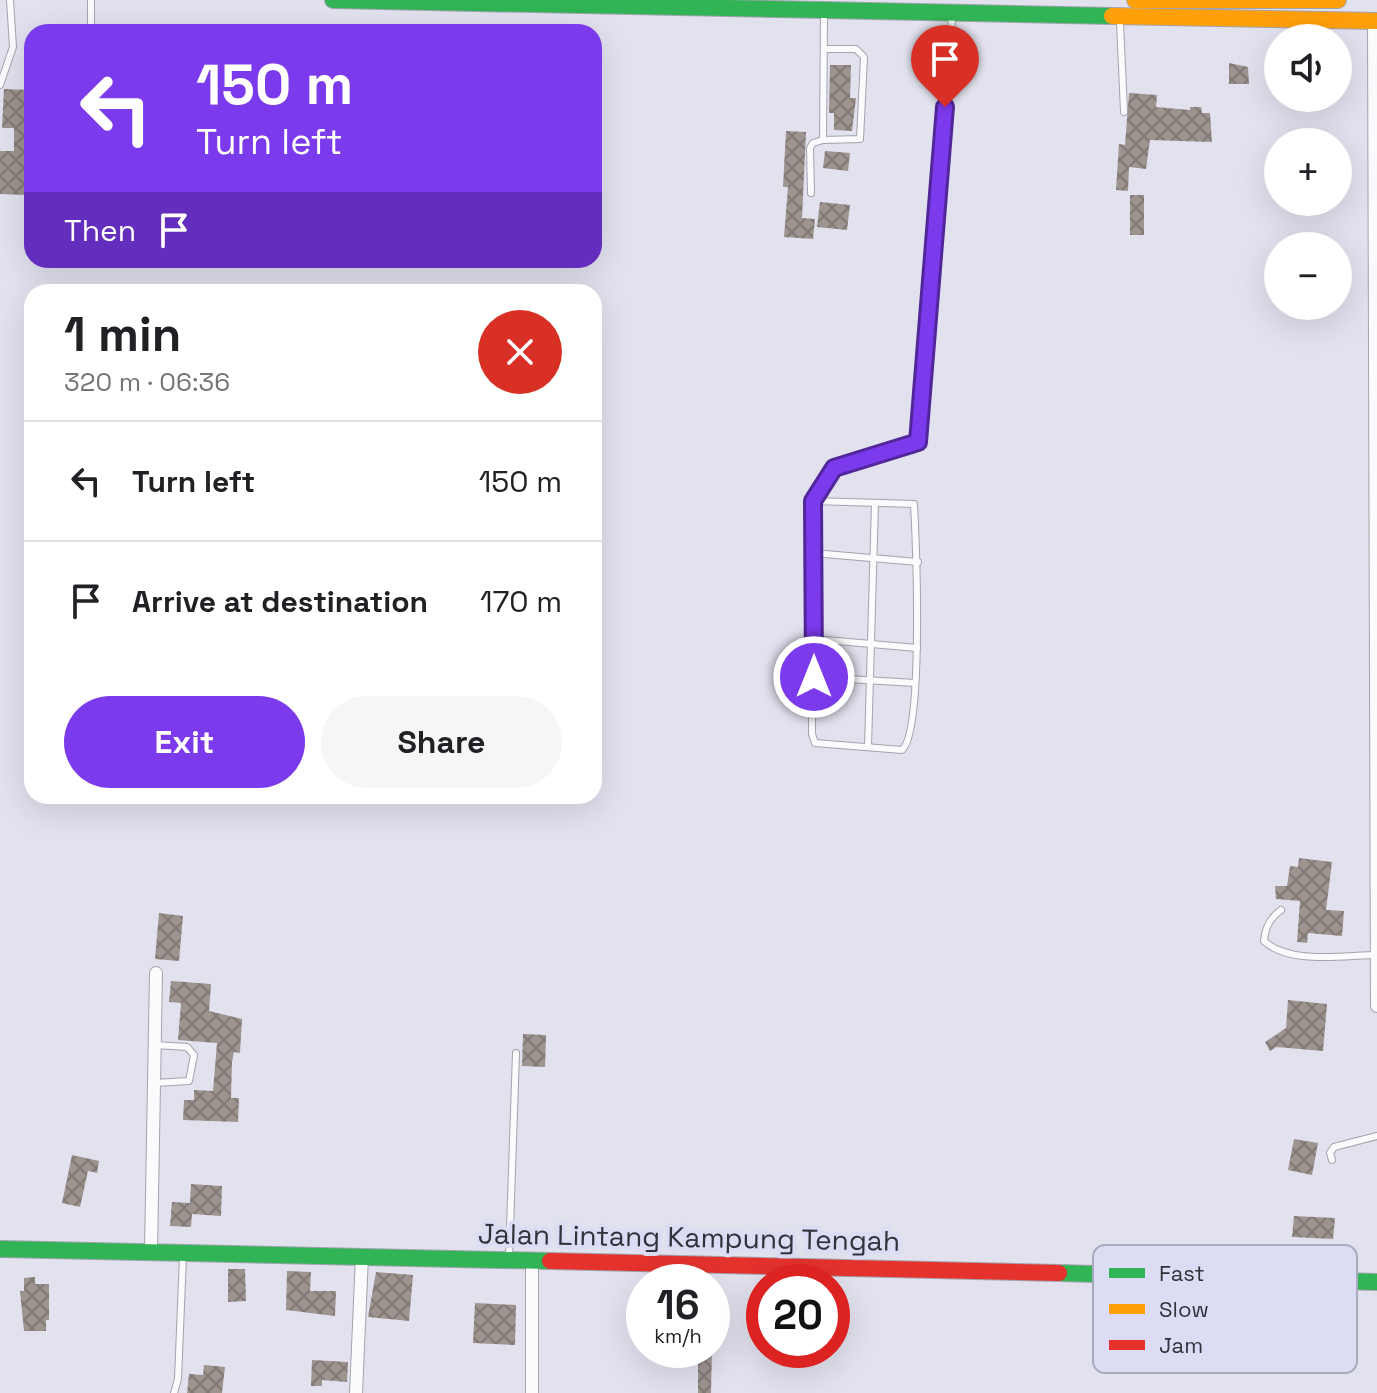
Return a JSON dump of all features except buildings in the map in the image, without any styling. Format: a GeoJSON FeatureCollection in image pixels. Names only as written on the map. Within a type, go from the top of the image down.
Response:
{"type":"FeatureCollection","features":[{"type":"Feature","properties":{"kind":"main road"},"geometry":{"type":"LineString","coordinates":[[333,0],[1120,19],[1376,21]]}},
{"type":"Feature","properties":{"kind":"main road"},"geometry":{"type":"LineString","coordinates":[[1135,0],[1338,0]]}},
{"type":"Feature","properties":{"kind":"main road","name":"Jalan Lintang Kampung Tengah"},"geometry":{"type":"LineString","coordinates":[[0,1249],[1093,1275]]}},
{"type":"Feature","properties":{"kind":"main road","name":"Jalan Lintang Kampung Tengah"},"geometry":{"type":"LineString","coordinates":[[1357,1282],[1377,1282]]}},
{"type":"Feature","properties":{"kind":"street"},"geometry":{"type":"LineString","coordinates":[[1376,21],[1377,1006]]}},
{"type":"Feature","properties":{"kind":"street"},"geometry":{"type":"LineString","coordinates":[[151,1251],[156,973]]}},
{"type":"Feature","properties":{"kind":"street"},"geometry":{"type":"LineString","coordinates":[[356,1393],[362,1256]]}},
{"type":"Feature","properties":{"kind":"street"},"geometry":{"type":"LineString","coordinates":[[532,1261],[532,1393]]}},
{"type":"Feature","properties":{"kind":"lane"},"geometry":{"type":"LineString","coordinates":[[0,85],[13,47],[10,0]]}},
{"type":"Feature","properties":{"kind":"lane"},"geometry":{"type":"LineString","coordinates":[[91,0],[91,24]]}},
{"type":"Feature","properties":{"kind":"lane"},"geometry":{"type":"LineString","coordinates":[[823,140],[824,10]]}},
{"type":"Feature","properties":{"kind":"lane"},"geometry":{"type":"LineString","coordinates":[[813,501],[914,504],[918,562],[917,648],[909,744],[902,750],[815,743],[812,734],[813,501],[834,468],[918,442],[952,15]]}},
{"type":"Feature","properties":{"kind":"lane"},"geometry":{"type":"LineString","coordinates":[[1120,19],[1124,112]]}},
{"type":"Feature","properties":{"kind":"lane"},"geometry":{"type":"LineString","coordinates":[[811,193],[810,148],[813,143],[860,139],[864,57],[856,49],[824,49]]}},
{"type":"Feature","properties":{"kind":"lane"},"geometry":{"type":"LineString","coordinates":[[868,746],[875,503]]}},
{"type":"Feature","properties":{"kind":"lane"},"geometry":{"type":"LineString","coordinates":[[813,553],[918,562]]}},
{"type":"Feature","properties":{"kind":"lane"},"geometry":{"type":"LineString","coordinates":[[814,639],[917,648]]}},
{"type":"Feature","properties":{"kind":"lane"},"geometry":{"type":"LineString","coordinates":[[814,677],[915,683]]}},
{"type":"Feature","properties":{"kind":"lane"},"geometry":{"type":"LineString","coordinates":[[1281,910],[1272,917],[1264,941],[1280,952],[1377,955]]}},
{"type":"Feature","properties":{"kind":"lane"},"geometry":{"type":"LineString","coordinates":[[154,1083],[189,1081],[194,1055],[187,1047],[155,1045]]}},
{"type":"Feature","properties":{"kind":"lane"},"geometry":{"type":"LineString","coordinates":[[509,1260],[516,1053]]}},
{"type":"Feature","properties":{"kind":"lane"},"geometry":{"type":"LineString","coordinates":[[1332,1160],[1330,1153],[1334,1147],[1377,1136]]}},
{"type":"Feature","properties":{"kind":"lane"},"geometry":{"type":"LineString","coordinates":[[174,1393],[178,1379],[183,1252]]}},
{"type":"Feature","properties":{"kind":"traffic: fast"},"geometry":{"type":"LineString","coordinates":[[333,0],[1112,16]]}},
{"type":"Feature","properties":{"kind":"traffic: fast"},"geometry":{"type":"LineString","coordinates":[[0,1249],[550,1261]]}},
{"type":"Feature","properties":{"kind":"traffic: fast"},"geometry":{"type":"LineString","coordinates":[[1059,1273],[1093,1274]]}},
{"type":"Feature","properties":{"kind":"traffic: fast"},"geometry":{"type":"LineString","coordinates":[[1357,1281],[1377,1282]]}},
{"type":"Feature","properties":{"kind":"traffic: slow"},"geometry":{"type":"LineString","coordinates":[[1135,0],[1338,0]]}},
{"type":"Feature","properties":{"kind":"traffic: slow"},"geometry":{"type":"LineString","coordinates":[[1112,16],[1377,21]]}},
{"type":"Feature","properties":{"kind":"traffic: jam"},"geometry":{"type":"LineString","coordinates":[[550,1261],[1059,1273]]}},
{"type":"Feature","properties":{"kind":"route"},"geometry":{"type":"LineString","coordinates":[[814,677],[813,501],[834,468],[918,442],[945,107]]}}]}
